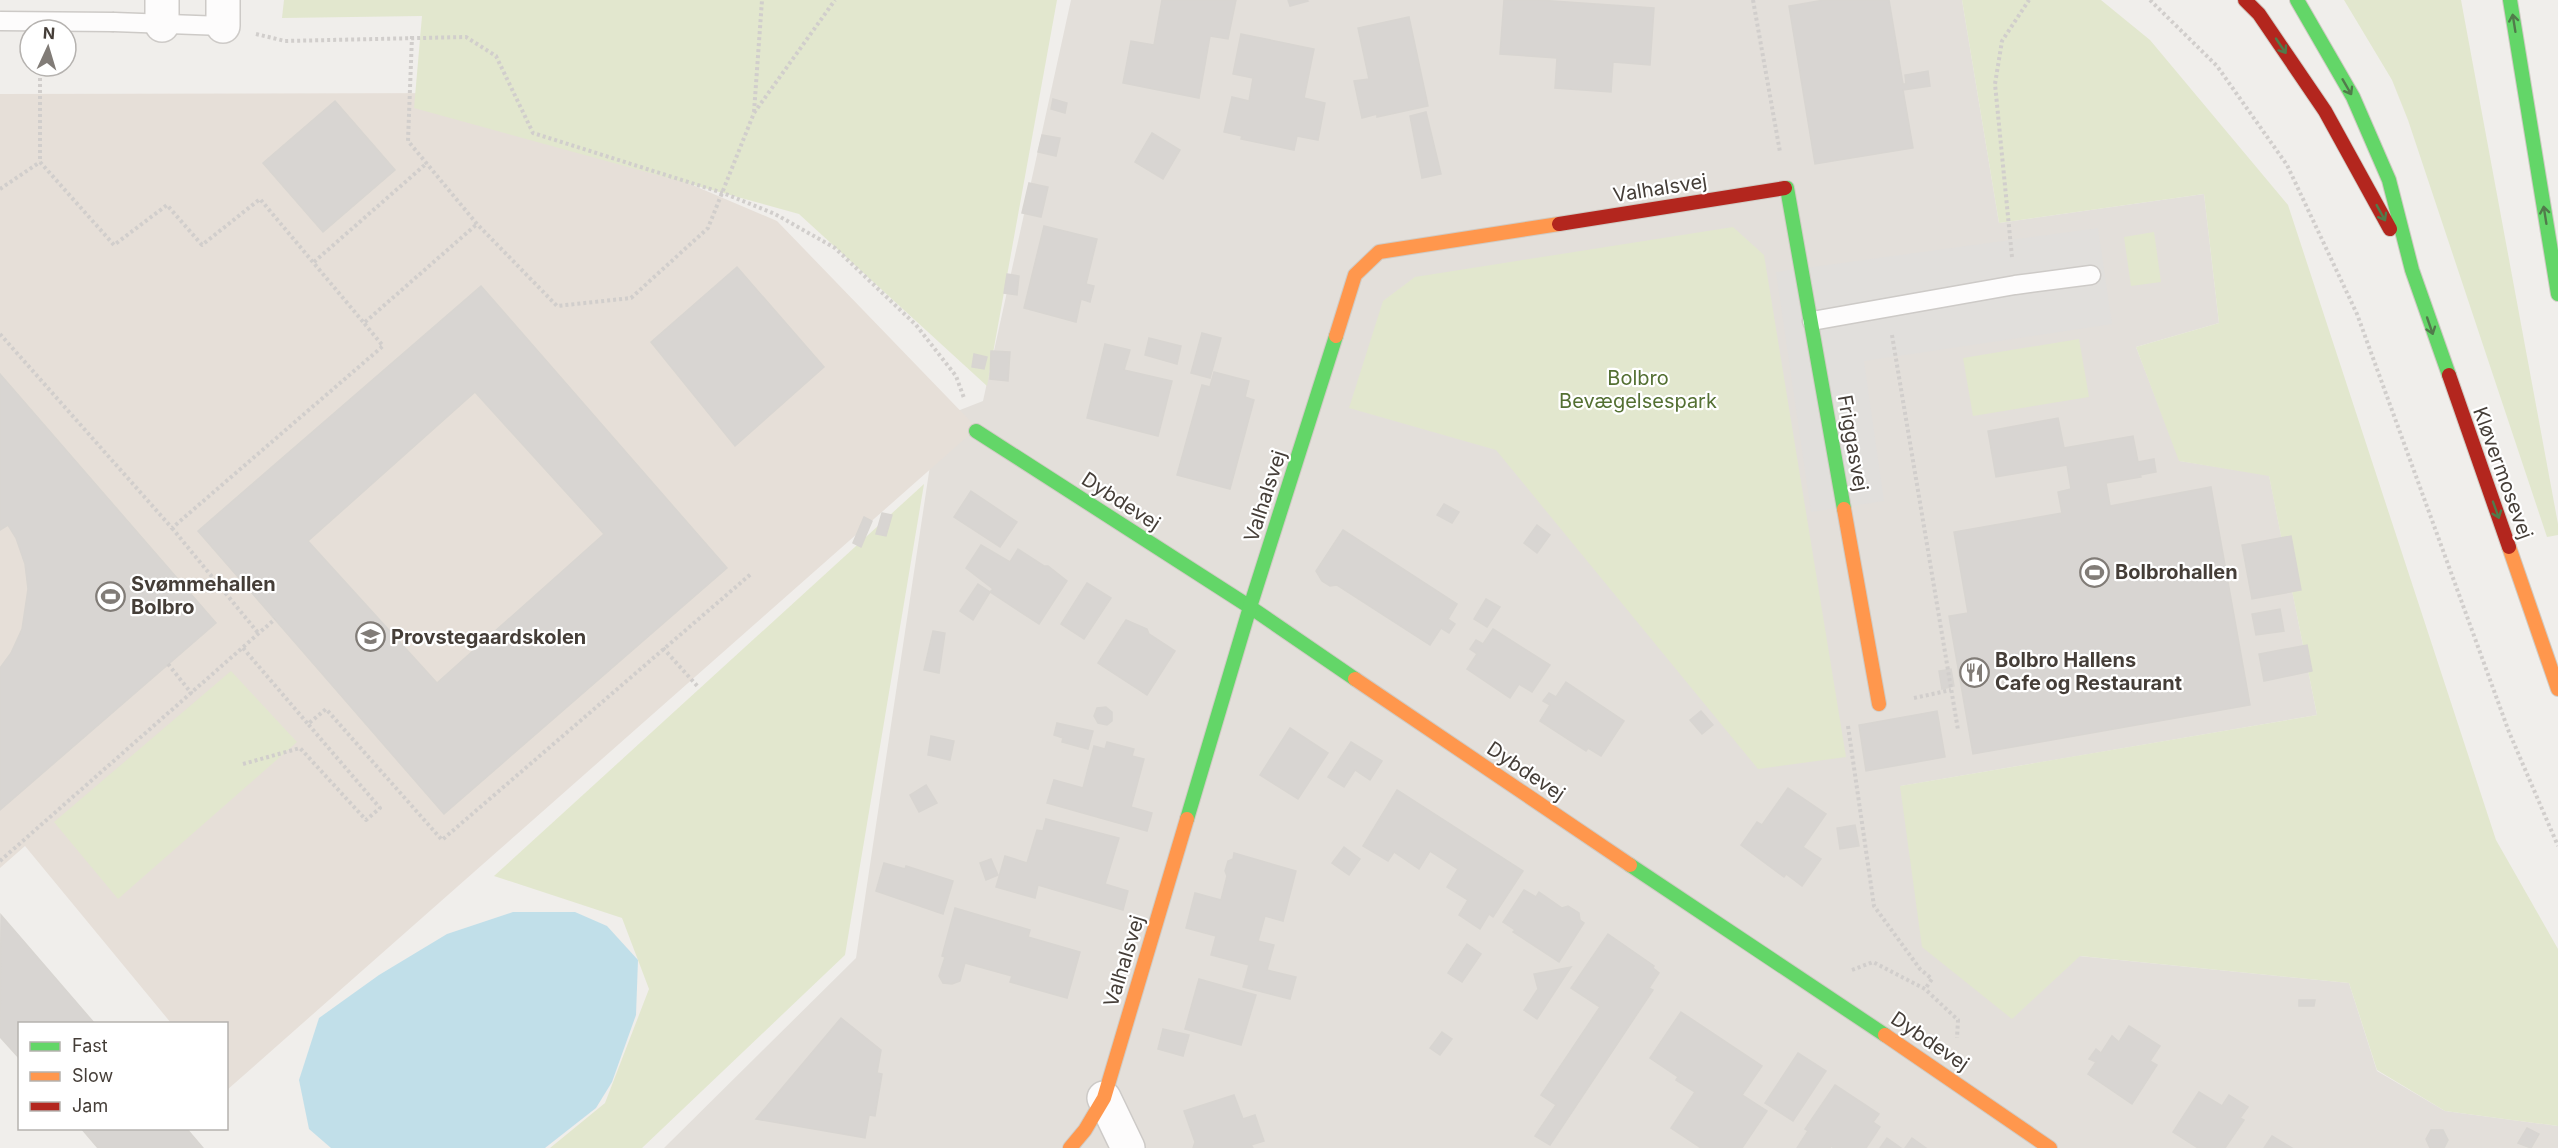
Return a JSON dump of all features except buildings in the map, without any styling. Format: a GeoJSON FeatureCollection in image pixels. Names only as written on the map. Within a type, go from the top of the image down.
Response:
{"type":"FeatureCollection","features":[{"type":"Feature","properties":{"kind":"street","name":"Kløvermosevej"},"geometry":{"type":"LineString","coordinates":[[2245,0],[2259,14],[2325,111],[2412,270]]}},
{"type":"Feature","properties":{"kind":"street","name":"Kløvermosevej"},"geometry":{"type":"LineString","coordinates":[[2297,0],[2354,97],[2389,180],[2412,270],[2558,689]]}},
{"type":"Feature","properties":{"kind":"street"},"geometry":{"type":"LineString","coordinates":[[2510,0],[2558,294]]}},
{"type":"Feature","properties":{"kind":"street","name":"Friggasvej"},"geometry":{"type":"LineString","coordinates":[[1787,188],[1880,705]]}},
{"type":"Feature","properties":{"kind":"street","name":"Valhalsvej"},"geometry":{"type":"LineString","coordinates":[[1070,1148],[1104,1098],[1250,608],[1355,275],[1379,252],[1787,188]]}},
{"type":"Feature","properties":{"kind":"street","name":"Dybdevej"},"geometry":{"type":"LineString","coordinates":[[976,432],[1250,608],[1647,877],[1954,1081],[2050,1148]]}},
{"type":"Feature","properties":{"kind":"street"},"geometry":{"type":"LineString","coordinates":[[1104,1098],[1128,1148]]}},
{"type":"Feature","properties":{"kind":"lane"},"geometry":{"type":"LineString","coordinates":[[0,21],[114,22],[162,13],[223,13]]}},
{"type":"Feature","properties":{"kind":"lane"},"geometry":{"type":"LineString","coordinates":[[1812,321],[2015,285],[2091,275]]}},
{"type":"Feature","properties":{"kind":"path"},"geometry":{"type":"LineString","coordinates":[[754,113],[762,0]]}},
{"type":"Feature","properties":{"kind":"path"},"geometry":{"type":"LineString","coordinates":[[412,36],[408,141],[477,224],[557,306],[631,298],[708,228],[754,113],[835,0]]}},
{"type":"Feature","properties":{"kind":"path"},"geometry":{"type":"LineString","coordinates":[[1753,0],[1787,188]]}},
{"type":"Feature","properties":{"kind":"path"},"geometry":{"type":"LineString","coordinates":[[2015,285],[1995,84],[2002,41],[2029,0]]}},
{"type":"Feature","properties":{"kind":"path"},"geometry":{"type":"LineString","coordinates":[[2150,0],[2217,66],[2287,165],[2357,314],[2509,732],[2558,846]]}},
{"type":"Feature","properties":{"kind":"path"},"geometry":{"type":"LineString","coordinates":[[223,13],[285,41],[412,36],[466,37],[496,56],[533,133],[723,193],[775,214],[835,248],[916,325],[956,376],[976,432]]}},
{"type":"Feature","properties":{"kind":"path"},"geometry":{"type":"LineString","coordinates":[[40,78],[40,162],[114,245],[167,205],[202,245],[260,199],[383,346],[172,528]]}},
{"type":"Feature","properties":{"kind":"path"},"geometry":{"type":"LineString","coordinates":[[0,189],[40,162]]}},
{"type":"Feature","properties":{"kind":"path"},"geometry":{"type":"LineString","coordinates":[[314,262],[427,162]]}},
{"type":"Feature","properties":{"kind":"path"},"geometry":{"type":"LineString","coordinates":[[364,323],[477,224]]}},
{"type":"Feature","properties":{"kind":"path"},"geometry":{"type":"LineString","coordinates":[[1887,308],[1958,730]]}},
{"type":"Feature","properties":{"kind":"path"},"geometry":{"type":"LineString","coordinates":[[0,334],[172,528],[259,634]]}},
{"type":"Feature","properties":{"kind":"path"},"geometry":{"type":"LineString","coordinates":[[308,724],[326,710],[442,840],[752,573]]}},
{"type":"Feature","properties":{"kind":"path"},"geometry":{"type":"LineString","coordinates":[[0,861],[275,619]]}},
{"type":"Feature","properties":{"kind":"path"},"geometry":{"type":"LineString","coordinates":[[243,648],[381,808],[366,819],[300,748],[243,764]]}},
{"type":"Feature","properties":{"kind":"path"},"geometry":{"type":"LineString","coordinates":[[663,648],[699,688]]}},
{"type":"Feature","properties":{"kind":"path"},"geometry":{"type":"LineString","coordinates":[[168,664],[192,694]]}},
{"type":"Feature","properties":{"kind":"path"},"geometry":{"type":"LineString","coordinates":[[1848,721],[1874,906],[1920,969],[1932,979],[1925,988]]}},
{"type":"Feature","properties":{"kind":"path"},"geometry":{"type":"LineString","coordinates":[[1873,962],[1925,988],[1959,1020]]}},
{"type":"Feature","properties":{"kind":"shaded area"},"geometry":{"type":"Polygon","coordinates":[[[1071,0],[1962,0],[1999,223],[2204,194],[2219,323],[2136,347],[2180,461],[2269,475],[2317,715],[1901,786],[2012,1018],[2079,956],[2349,983],[2377,1071],[2445,1111],[2558,1126],[2558,1148],[664,1148],[856,958],[937,419],[983,401],[1071,0]]]}},
{"type":"Feature","properties":{"kind":"shaded area","name":"Provstegaardskolen"},"geometry":{"type":"Polygon","coordinates":[[[476,93],[777,221],[977,428],[228,1089],[228,1022],[170,1022],[25,846],[0,868],[0,94],[476,93]]]}},
{"type":"Feature","properties":{"kind":"shaded area"},"geometry":{"type":"Polygon","coordinates":[[[2098,228],[2112,324],[1864,361],[1884,501],[1811,512],[1776,272],[2098,228]]]}},
{"type":"Feature","properties":{"kind":"green space"},"geometry":{"type":"Polygon","coordinates":[[[284,0],[1057,0],[987,386],[799,214],[414,108],[422,16],[282,18],[284,0]]]}},
{"type":"Feature","properties":{"kind":"green space"},"geometry":{"type":"Polygon","coordinates":[[[1962,0],[2101,0],[2150,40],[2288,205],[2496,840],[2558,949],[2558,1126],[2445,1111],[2377,1070],[2349,983],[2080,956],[2012,1019],[1922,947],[1900,786],[2317,715],[2269,476],[2179,461],[2136,347],[2219,323],[2204,194],[1999,223],[1962,0]]]}},
{"type":"Feature","properties":{"kind":"green space"},"geometry":{"type":"Polygon","coordinates":[[[2344,0],[2461,0],[2558,524],[2558,535],[2547,537],[2408,120],[2392,80],[2344,0]]]}},
{"type":"Feature","properties":{"kind":"green space","name":"Bolbro Bevægelsespark"},"geometry":{"type":"Polygon","coordinates":[[[1733,227],[1764,255],[1846,757],[1758,769],[1496,450],[1349,408],[1383,301],[1415,277],[1733,227]]]}},
{"type":"Feature","properties":{"kind":"green space"},"geometry":{"type":"Polygon","coordinates":[[[2154,232],[2161,282],[2131,286],[2124,237],[2154,232]]]}},
{"type":"Feature","properties":{"kind":"green space"},"geometry":{"type":"Polygon","coordinates":[[[2079,339],[2089,397],[1973,416],[1963,358],[2079,339]]]}},
{"type":"Feature","properties":{"kind":"green space"},"geometry":{"type":"Polygon","coordinates":[[[924,484],[845,955],[642,1148],[550,1148],[605,1103],[649,989],[622,918],[494,876],[924,484]]]}},
{"type":"Feature","properties":{"kind":"green space"},"geometry":{"type":"Polygon","coordinates":[[[231,671],[297,742],[118,899],[54,822],[231,671]]]}},
{"type":"Feature","properties":{"kind":"water"},"geometry":{"type":"Polygon","coordinates":[[[513,912],[575,912],[607,926],[638,960],[636,1015],[612,1082],[596,1108],[545,1148],[331,1148],[309,1129],[299,1080],[319,1018],[379,975],[447,934],[513,912]]]}},
{"type":"Feature","properties":{"kind":"traffic: fast"},"geometry":{"type":"LineString","coordinates":[[2297,0],[2353,97],[2389,180],[2412,270],[2449,375]]}},
{"type":"Feature","properties":{"kind":"traffic: fast"},"geometry":{"type":"LineString","coordinates":[[2510,0],[2558,294]]}},
{"type":"Feature","properties":{"kind":"traffic: fast"},"geometry":{"type":"LineString","coordinates":[[1785,188],[1787,188],[1844,509]]}},
{"type":"Feature","properties":{"kind":"traffic: fast"},"geometry":{"type":"LineString","coordinates":[[1187,819],[1250,607],[1336,336]]}},
{"type":"Feature","properties":{"kind":"traffic: fast"},"geometry":{"type":"LineString","coordinates":[[976,431],[1250,607],[1355,679]]}},
{"type":"Feature","properties":{"kind":"traffic: fast"},"geometry":{"type":"LineString","coordinates":[[1630,865],[1885,1035]]}},
{"type":"Feature","properties":{"kind":"traffic: slow"},"geometry":{"type":"LineString","coordinates":[[1336,336],[1355,275],[1379,252],[1559,224]]}},
{"type":"Feature","properties":{"kind":"traffic: slow"},"geometry":{"type":"LineString","coordinates":[[1844,509],[1879,704]]}},
{"type":"Feature","properties":{"kind":"traffic: slow"},"geometry":{"type":"LineString","coordinates":[[2509,547],[2558,689]]}},
{"type":"Feature","properties":{"kind":"traffic: slow"},"geometry":{"type":"LineString","coordinates":[[1355,679],[1630,865]]}},
{"type":"Feature","properties":{"kind":"traffic: slow"},"geometry":{"type":"LineString","coordinates":[[1070,1148],[1085,1130],[1104,1098],[1187,819]]}},
{"type":"Feature","properties":{"kind":"traffic: slow"},"geometry":{"type":"LineString","coordinates":[[1885,1035],[2050,1148]]}},
{"type":"Feature","properties":{"kind":"traffic: jam"},"geometry":{"type":"LineString","coordinates":[[2245,0],[2259,14],[2325,111],[2390,229]]}},
{"type":"Feature","properties":{"kind":"traffic: jam"},"geometry":{"type":"LineString","coordinates":[[1559,224],[1785,188]]}},
{"type":"Feature","properties":{"kind":"traffic: jam"},"geometry":{"type":"LineString","coordinates":[[2449,375],[2509,547]]}},
{"type":"Feature","properties":{"kind":"place","name":"Bolbrohallen"},"geometry":{"type":"Point","coordinates":[2094,572]}},
{"type":"Feature","properties":{"kind":"place","name":"Svømmehallen Bolbro"},"geometry":{"type":"Point","coordinates":[110,596]}},
{"type":"Feature","properties":{"kind":"place","name":"Provstegaardskolen"},"geometry":{"type":"Point","coordinates":[370,637]}},
{"type":"Feature","properties":{"kind":"place","name":"Bolbro Hallens Cafe og Restaurant"},"geometry":{"type":"Point","coordinates":[1974,672]}}]}
